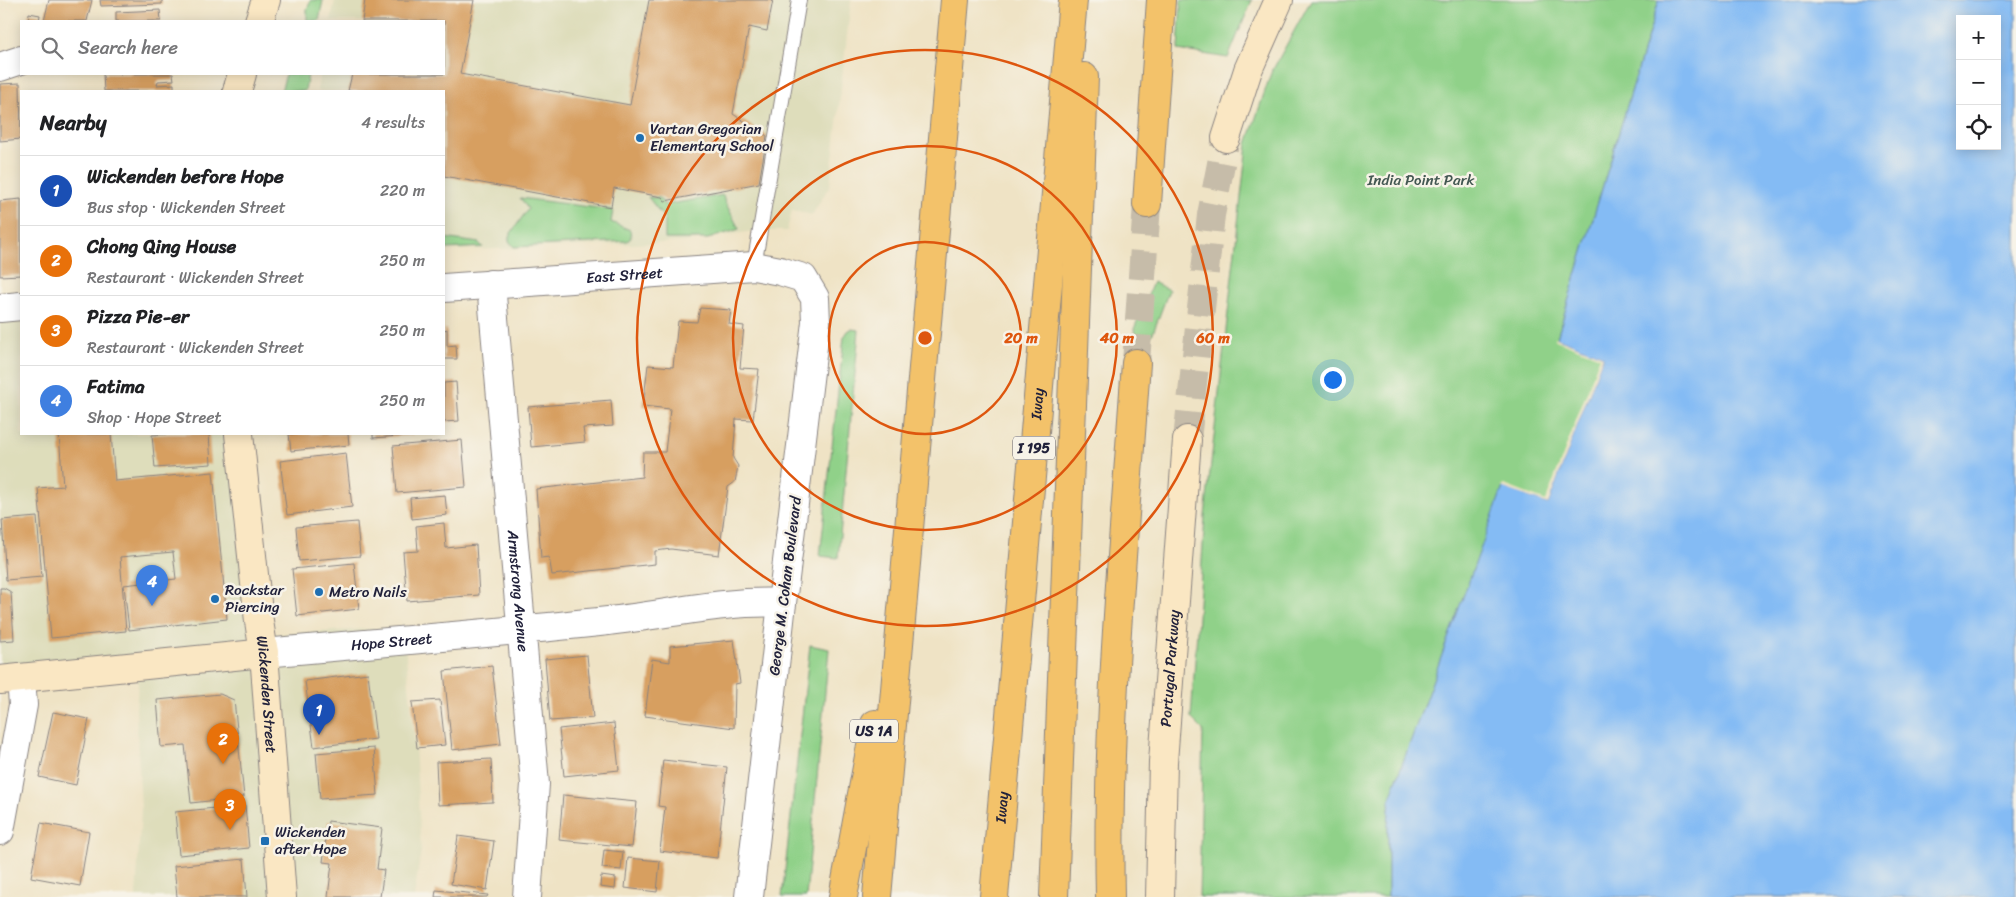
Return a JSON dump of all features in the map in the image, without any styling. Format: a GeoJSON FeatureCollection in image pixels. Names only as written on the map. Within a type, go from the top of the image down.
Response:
{"type":"FeatureCollection","features":[{"type":"Feature","properties":{"kind":"highway"},"geometry":{"type":"LineString","coordinates":[[877,897],[955,0]]}},
{"type":"Feature","properties":{"kind":"highway","name":"Iway"},"geometry":{"type":"LineString","coordinates":[[994,897],[1074,0]]}},
{"type":"Feature","properties":{"kind":"highway"},"geometry":{"type":"LineString","coordinates":[[1054,897],[1087,0]]}},
{"type":"Feature","properties":{"kind":"highway"},"geometry":{"type":"LineString","coordinates":[[1147,204],[1160,0]]}},
{"type":"Feature","properties":{"kind":"highway"},"geometry":{"type":"LineString","coordinates":[[1110,897],[1109,789],[1112,704],[1136,363]]}},
{"type":"Feature","properties":{"kind":"highway","name":"US 1A"},"geometry":{"type":"LineString","coordinates":[[843,897],[905,565]]}},
{"type":"Feature","properties":{"kind":"street"},"geometry":{"type":"LineString","coordinates":[[259,20],[266,0]]}},
{"type":"Feature","properties":{"kind":"street"},"geometry":{"type":"LineString","coordinates":[[1226,138],[1248,70],[1279,0]]}},
{"type":"Feature","properties":{"kind":"street"},"geometry":{"type":"LineString","coordinates":[[0,68],[20,60]]}},
{"type":"Feature","properties":{"kind":"street"},"geometry":{"type":"LineString","coordinates":[[237,90],[242,75]]}},
{"type":"Feature","properties":{"kind":"street","name":"East Street"},"geometry":{"type":"LineString","coordinates":[[445,288],[754,266],[803,278]]}},
{"type":"Feature","properties":{"kind":"street","name":"George M. Cohan Boulevard"},"geometry":{"type":"LineString","coordinates":[[749,897],[816,322],[814,298],[803,278]]}},
{"type":"Feature","properties":{"kind":"street","name":"Armstrong Avenue"},"geometry":{"type":"LineString","coordinates":[[491,284],[534,784],[527,897]]}},
{"type":"Feature","properties":{"kind":"street"},"geometry":{"type":"LineString","coordinates":[[0,308],[20,306]]}},
{"type":"Feature","properties":{"kind":"street","name":"Wickenden Street"},"geometry":{"type":"LineString","coordinates":[[239,435],[264,653],[282,897]]}},
{"type":"Feature","properties":{"kind":"street","name":"Portugal Parkway"},"geometry":{"type":"LineString","coordinates":[[1160,897],[1163,762],[1187,440]]}},
{"type":"Feature","properties":{"kind":"street","name":"Hope Street"},"geometry":{"type":"LineString","coordinates":[[11,679],[264,653],[522,630],[623,619],[756,601],[782,603]]}},
{"type":"Feature","properties":{"kind":"street"},"geometry":{"type":"LineString","coordinates":[[0,831],[23,705],[11,679]]}},
{"type":"Feature","properties":{"kind":"lane"},"geometry":{"type":"LineString","coordinates":[[754,266],[799,0]]}},
{"type":"Feature","properties":{"kind":"shaded area","name":"Vartan Gregorian Elementary School"},"geometry":{"type":"Polygon","coordinates":[[[335,0],[851,0],[830,185],[812,215],[792,210],[787,231],[753,231],[685,242],[445,251],[445,90],[317,90],[320,75],[445,75],[445,20],[331,20],[335,0]]]}},
{"type":"Feature","properties":{"kind":"shaded area"},"geometry":{"type":"Polygon","coordinates":[[[0,315],[20,315],[20,435],[240,435],[260,635],[403,627],[415,743],[421,851],[414,897],[136,897],[141,810],[136,709],[139,673],[0,686],[0,315]]]}},
{"type":"Feature","properties":{"kind":"green space"},"geometry":{"type":"Polygon","coordinates":[[[311,0],[323,0],[319,20],[307,20],[307,9],[311,0]]]}},
{"type":"Feature","properties":{"kind":"green space"},"geometry":{"type":"Polygon","coordinates":[[[1181,0],[1252,0],[1228,58],[1178,50],[1181,0]]]}},
{"type":"Feature","properties":{"kind":"green space","name":"India Point Park"},"geometry":{"type":"Polygon","coordinates":[[[1311,0],[1659,0],[1557,338],[1603,356],[1548,504],[1503,488],[1390,798],[1388,897],[1199,897],[1203,730],[1191,718],[1205,516],[1247,144],[1271,73],[1311,0]]]}},
{"type":"Feature","properties":{"kind":"green space"},"geometry":{"type":"Polygon","coordinates":[[[286,75],[308,75],[305,90],[281,90],[286,75]]]}},
{"type":"Feature","properties":{"kind":"green space"},"geometry":{"type":"Polygon","coordinates":[[[723,195],[739,229],[708,239],[665,239],[665,219],[648,197],[660,198],[664,205],[723,195]]]}},
{"type":"Feature","properties":{"kind":"green space"},"geometry":{"type":"Polygon","coordinates":[[[520,198],[613,210],[611,222],[630,230],[631,238],[627,241],[514,247],[509,241],[509,236],[528,209],[520,198]]]}},
{"type":"Feature","properties":{"kind":"green space"},"geometry":{"type":"Polygon","coordinates":[[[445,238],[479,243],[483,247],[445,249],[445,238]]]}},
{"type":"Feature","properties":{"kind":"green space"},"geometry":{"type":"Polygon","coordinates":[[[1153,282],[1169,290],[1153,333],[1147,338],[1140,339],[1135,336],[1134,329],[1153,282]]]}},
{"type":"Feature","properties":{"kind":"green space"},"geometry":{"type":"Polygon","coordinates":[[[851,329],[859,330],[838,558],[820,556],[844,337],[851,329]]]}},
{"type":"Feature","properties":{"kind":"green space"},"geometry":{"type":"Polygon","coordinates":[[[810,645],[829,649],[806,897],[782,897],[810,645]]]}},
{"type":"Feature","properties":{"kind":"water"},"geometry":{"type":"Polygon","coordinates":[[[1659,0],[2016,0],[2016,897],[1388,897],[1390,798],[1503,487],[1548,504],[1603,356],[1557,338],[1659,0]]]}},
{"type":"Feature","properties":{"kind":"pier"},"geometry":{"type":"Polygon","coordinates":[[[1554,337],[1603,356],[1548,504],[1501,487],[1504,485],[1546,501],[1600,357],[1556,340],[1554,337]]]}},
{"type":"Feature","properties":{"kind":"building"},"geometry":{"type":"Polygon","coordinates":[[[49,0],[92,0],[87,20],[44,20],[49,0]]]}},
{"type":"Feature","properties":{"kind":"building"},"geometry":{"type":"Polygon","coordinates":[[[100,0],[162,0],[162,4],[101,6],[100,0]]]}},
{"type":"Feature","properties":{"kind":"building"},"geometry":{"type":"Polygon","coordinates":[[[365,0],[474,0],[460,74],[630,105],[649,0],[773,0],[767,31],[749,27],[733,114],[767,136],[759,183],[665,201],[662,197],[614,188],[611,207],[445,176],[445,90],[348,90],[352,75],[445,75],[445,20],[362,20],[365,0]]]}},
{"type":"Feature","properties":{"kind":"building"},"geometry":{"type":"Polygon","coordinates":[[[160,10],[161,20],[116,20],[116,12],[160,10]]]}},
{"type":"Feature","properties":{"kind":"building"},"geometry":{"type":"Polygon","coordinates":[[[29,13],[40,15],[39,20],[28,20],[29,13]]]}},
{"type":"Feature","properties":{"kind":"building"},"geometry":{"type":"Polygon","coordinates":[[[103,75],[173,75],[174,80],[158,81],[157,85],[174,84],[174,90],[104,90],[103,75]]]}},
{"type":"Feature","properties":{"kind":"building"},"geometry":{"type":"Polygon","coordinates":[[[20,83],[20,139],[0,141],[0,84],[20,83]]]}},
{"type":"Feature","properties":{"kind":"building"},"geometry":{"type":"Polygon","coordinates":[[[20,199],[20,275],[0,276],[0,201],[20,199]]]}},
{"type":"Feature","properties":{"kind":"building"},"geometry":{"type":"Polygon","coordinates":[[[700,308],[731,310],[729,324],[744,326],[740,368],[759,369],[753,420],[736,419],[733,458],[738,466],[735,482],[728,487],[719,555],[671,549],[655,551],[655,564],[552,575],[549,557],[541,558],[536,489],[642,477],[643,452],[665,452],[670,409],[643,406],[648,365],[673,367],[678,321],[697,322],[700,308]]]}},
{"type":"Feature","properties":{"kind":"building"},"geometry":{"type":"Polygon","coordinates":[[[447,329],[447,346],[456,345],[457,359],[445,359],[445,330],[447,329]]]}},
{"type":"Feature","properties":{"kind":"building"},"geometry":{"type":"Polygon","coordinates":[[[456,382],[459,421],[445,422],[445,383],[456,382]]]}},
{"type":"Feature","properties":{"kind":"building"},"geometry":{"type":"Polygon","coordinates":[[[611,400],[613,426],[583,428],[585,442],[531,447],[528,407],[611,400]]]}},
{"type":"Feature","properties":{"kind":"building"},"geometry":{"type":"Polygon","coordinates":[[[59,435],[111,435],[115,481],[213,472],[227,619],[129,630],[124,585],[176,579],[173,552],[120,557],[126,631],[51,638],[38,488],[63,486],[59,435]]]}},
{"type":"Feature","properties":{"kind":"building"},"geometry":{"type":"Polygon","coordinates":[[[152,435],[209,435],[211,464],[155,468],[152,435]]]}},
{"type":"Feature","properties":{"kind":"building"},"geometry":{"type":"Polygon","coordinates":[[[289,435],[348,435],[349,445],[291,451],[289,435]]]}},
{"type":"Feature","properties":{"kind":"building"},"geometry":{"type":"Polygon","coordinates":[[[373,435],[413,435],[373,438],[373,435]]]}},
{"type":"Feature","properties":{"kind":"building"},"geometry":{"type":"Polygon","coordinates":[[[462,440],[466,487],[397,493],[393,446],[462,440]]]}},
{"type":"Feature","properties":{"kind":"building"},"geometry":{"type":"Polygon","coordinates":[[[346,453],[352,507],[287,515],[280,461],[346,453]]]}},
{"type":"Feature","properties":{"kind":"building"},"geometry":{"type":"Polygon","coordinates":[[[445,495],[447,515],[412,519],[410,498],[445,495]]]}},
{"type":"Feature","properties":{"kind":"building"},"geometry":{"type":"Polygon","coordinates":[[[37,517],[42,577],[6,580],[2,520],[37,517]]]}},
{"type":"Feature","properties":{"kind":"building"},"geometry":{"type":"Polygon","coordinates":[[[357,522],[360,556],[299,561],[296,527],[357,522]]]}},
{"type":"Feature","properties":{"kind":"building"},"geometry":{"type":"Polygon","coordinates":[[[444,523],[446,548],[476,545],[479,595],[407,601],[403,552],[418,551],[416,526],[444,523]]]}},
{"type":"Feature","properties":{"kind":"building"},"geometry":{"type":"Polygon","coordinates":[[[354,563],[359,609],[297,616],[292,569],[354,563]]]}},
{"type":"Feature","properties":{"kind":"building"},"geometry":{"type":"Polygon","coordinates":[[[0,588],[11,592],[14,640],[0,641],[0,588]]]}},
{"type":"Feature","properties":{"kind":"building"},"geometry":{"type":"Polygon","coordinates":[[[734,640],[740,683],[735,684],[734,728],[645,716],[652,659],[670,662],[670,646],[734,640]]]}},
{"type":"Feature","properties":{"kind":"building"},"geometry":{"type":"Polygon","coordinates":[[[587,655],[593,718],[550,721],[545,659],[587,655]]]}},
{"type":"Feature","properties":{"kind":"building"},"geometry":{"type":"Polygon","coordinates":[[[492,666],[501,744],[452,750],[444,671],[492,666]]]}},
{"type":"Feature","properties":{"kind":"building"},"geometry":{"type":"Polygon","coordinates":[[[368,673],[376,739],[314,747],[305,681],[368,673]]]}},
{"type":"Feature","properties":{"kind":"building"},"geometry":{"type":"Polygon","coordinates":[[[220,694],[234,700],[244,797],[191,803],[185,745],[161,747],[157,700],[220,694]]]}},
{"type":"Feature","properties":{"kind":"building"},"geometry":{"type":"Polygon","coordinates":[[[440,700],[445,745],[417,748],[412,702],[440,700]]]}},
{"type":"Feature","properties":{"kind":"building"},"geometry":{"type":"Polygon","coordinates":[[[53,712],[89,719],[76,785],[39,777],[53,712]]]}},
{"type":"Feature","properties":{"kind":"building"},"geometry":{"type":"Polygon","coordinates":[[[614,723],[619,770],[564,776],[559,729],[614,723]]]}},
{"type":"Feature","properties":{"kind":"building"},"geometry":{"type":"Polygon","coordinates":[[[374,748],[378,795],[320,799],[316,753],[374,748]]]}},
{"type":"Feature","properties":{"kind":"building"},"geometry":{"type":"Polygon","coordinates":[[[491,759],[493,802],[438,805],[436,762],[491,759]]]}},
{"type":"Feature","properties":{"kind":"building"},"geometry":{"type":"Polygon","coordinates":[[[663,760],[727,767],[717,858],[660,851],[665,807],[658,806],[663,760]]]}},
{"type":"Feature","properties":{"kind":"building"},"geometry":{"type":"Polygon","coordinates":[[[563,795],[637,802],[632,847],[559,840],[563,795]]]}},
{"type":"Feature","properties":{"kind":"building"},"geometry":{"type":"Polygon","coordinates":[[[245,805],[249,848],[179,855],[175,812],[245,805]]]}},
{"type":"Feature","properties":{"kind":"building"},"geometry":{"type":"Polygon","coordinates":[[[328,821],[382,828],[377,869],[384,870],[380,897],[328,897],[332,863],[323,862],[328,821]]]}},
{"type":"Feature","properties":{"kind":"building"},"geometry":{"type":"Polygon","coordinates":[[[41,823],[89,832],[80,886],[31,877],[41,823]]]}},
{"type":"Feature","properties":{"kind":"building"},"geometry":{"type":"Polygon","coordinates":[[[458,836],[494,841],[487,890],[451,884],[458,836]]]}},
{"type":"Feature","properties":{"kind":"building"},"geometry":{"type":"Polygon","coordinates":[[[604,850],[623,852],[621,870],[602,868],[604,850]]]}},
{"type":"Feature","properties":{"kind":"building"},"geometry":{"type":"Polygon","coordinates":[[[628,858],[660,861],[657,892],[625,888],[628,858]]]}},
{"type":"Feature","properties":{"kind":"building"},"geometry":{"type":"Polygon","coordinates":[[[244,859],[247,897],[177,897],[174,866],[244,859]]]}},
{"type":"Feature","properties":{"kind":"building"},"geometry":{"type":"Polygon","coordinates":[[[601,876],[616,878],[615,889],[600,887],[601,876]]]}},
{"type":"Feature","properties":{"kind":"building"},"geometry":{"type":"Polygon","coordinates":[[[436,890],[488,895],[487,897],[435,897],[436,890]]]}},
{"type":"Feature","properties":{"kind":"tunnel"},"geometry":{"type":"LineString","coordinates":[[1187,440],[1211,215],[1226,138]]}},
{"type":"Feature","properties":{"kind":"tunnel"},"geometry":{"type":"LineString","coordinates":[[1136,363],[1147,204]]}},
{"type":"Feature","properties":{"kind":"place","name":"Vartan Gregorian Elementary School"},"geometry":{"type":"Point","coordinates":[640,138]}},
{"type":"Feature","properties":{"kind":"place","name":"Metro Nails"},"geometry":{"type":"Point","coordinates":[319,592]}},
{"type":"Feature","properties":{"kind":"place","name":"Rockstar Piercing"},"geometry":{"type":"Point","coordinates":[215,599]}},
{"type":"Feature","properties":{"kind":"place","name":"Fatima"},"geometry":{"type":"Point","coordinates":[152,606]}},
{"type":"Feature","properties":{"kind":"place","name":"Wickenden before Hope"},"geometry":{"type":"Point","coordinates":[319,735]}},
{"type":"Feature","properties":{"kind":"place","name":"Chong Qing House"},"geometry":{"type":"Point","coordinates":[223,764]}},
{"type":"Feature","properties":{"kind":"place","name":"Pizza Pie-er"},"geometry":{"type":"Point","coordinates":[230,830]}},
{"type":"Feature","properties":{"kind":"place","name":"Wickenden after Hope"},"geometry":{"type":"Point","coordinates":[265,841]}}]}
